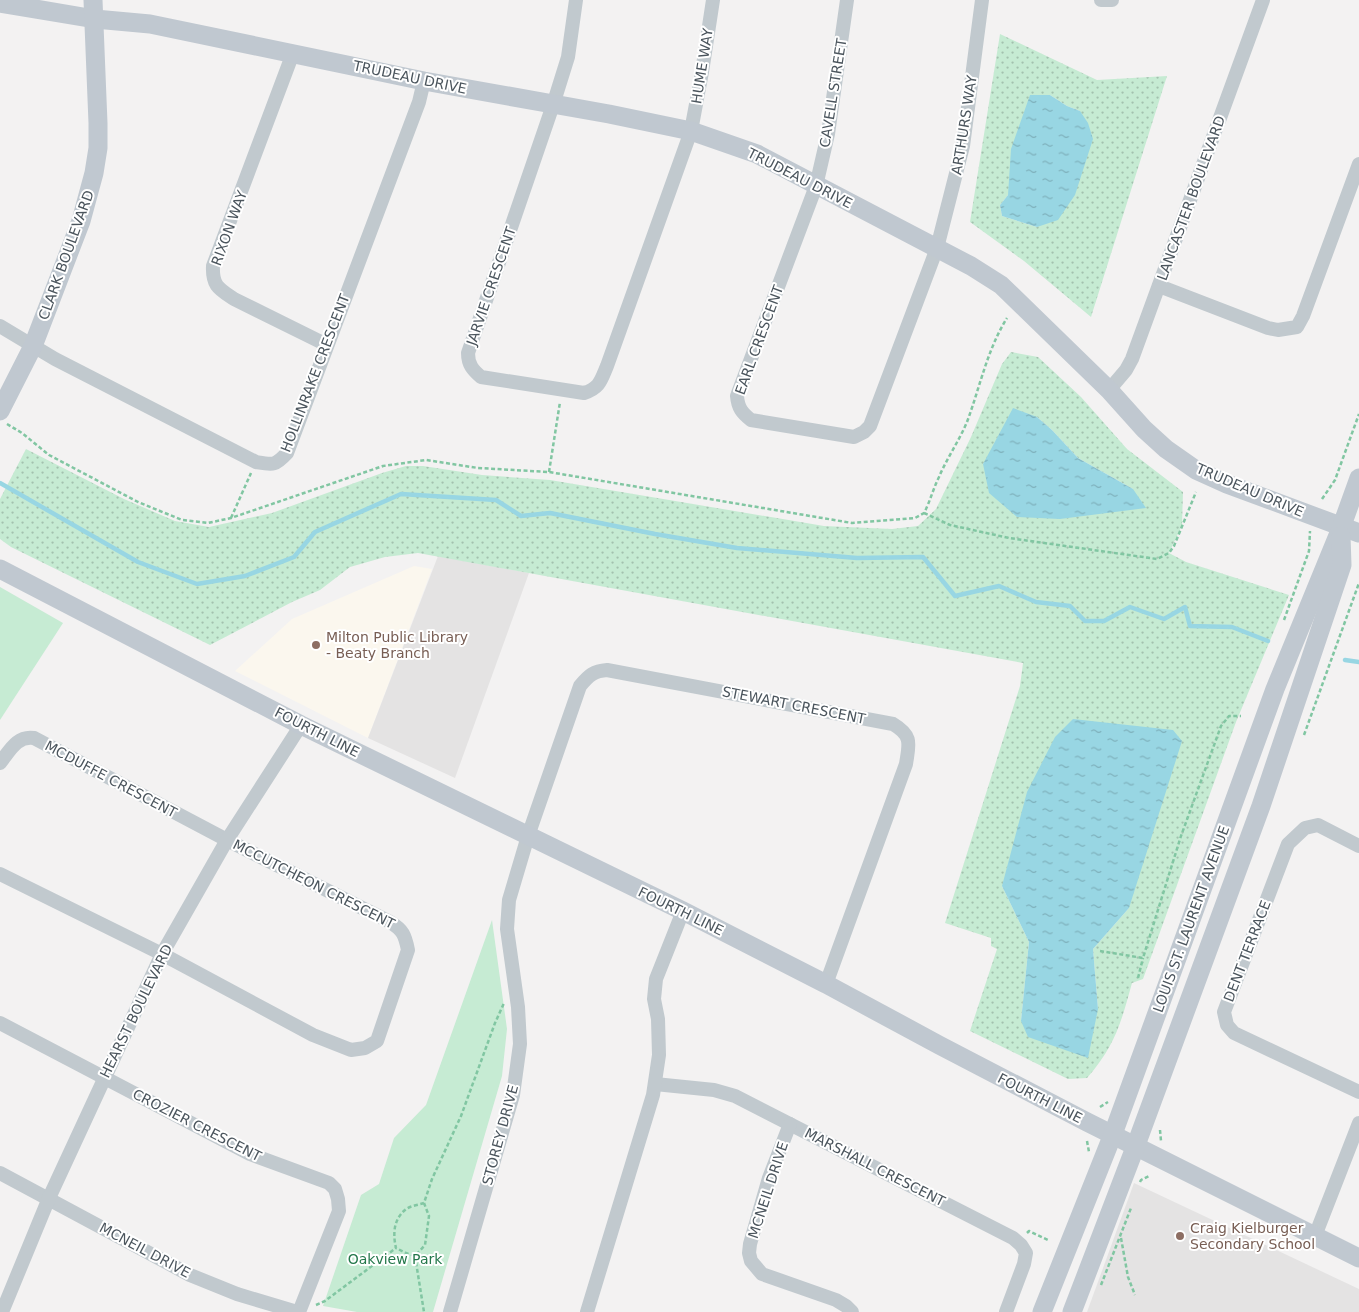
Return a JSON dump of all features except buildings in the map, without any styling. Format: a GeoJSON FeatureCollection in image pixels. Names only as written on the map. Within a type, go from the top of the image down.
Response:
{"type":"FeatureCollection","features":[{"type":"Feature","properties":{"kind":"main road","name":"TRUDEAU DRIVE"},"geometry":{"type":"LineString","coordinates":[[0,3],[94,9],[150,24],[424,81],[691,131],[757,154],[937,248],[1001,285],[1109,390],[1144,429],[1166,449],[1196,470],[1227,484],[1350,530]]}},
{"type":"Feature","properties":{"kind":"main road","name":"CLARK BOULEVARD"},"geometry":{"type":"LineString","coordinates":[[0,411],[33,346],[80,221],[94,173],[98,148],[98,123],[94,9]]}},
{"type":"Feature","properties":{"kind":"main road","name":"LOUIS ST. LAURENT AVENUE"},"geometry":{"type":"LineString","coordinates":[[1072,1312],[1136,1145],[1261,806],[1342,564],[1359,478]]}},
{"type":"Feature","properties":{"kind":"main road","name":"LOUIS ST. LAURENT AVENUE"},"geometry":{"type":"LineString","coordinates":[[1042,1312],[1113,1134],[1275,689],[1350,530]]}},
{"type":"Feature","properties":{"kind":"main road","name":"FOURTH LINE"},"geometry":{"type":"LineString","coordinates":[[0,569],[301,725],[683,911],[826,984],[939,1045],[1359,1258]]}},
{"type":"Feature","properties":{"kind":"street"},"geometry":{"type":"LineString","coordinates":[[553,105],[568,57],[576,0]]}},
{"type":"Feature","properties":{"kind":"street","name":"HUME WAY"},"geometry":{"type":"LineString","coordinates":[[691,131],[713,0]]}},
{"type":"Feature","properties":{"kind":"street","name":"CAVELL STREET"},"geometry":{"type":"LineString","coordinates":[[816,186],[828,134],[847,0]]}},
{"type":"Feature","properties":{"kind":"street","name":"ARTHURS WAY"},"geometry":{"type":"LineString","coordinates":[[937,248],[963,146],[982,0]]}},
{"type":"Feature","properties":{"kind":"street"},"geometry":{"type":"LineString","coordinates":[[1101,0],[1112,0]]}},
{"type":"Feature","properties":{"kind":"street","name":"LANCASTER BOULEVARD"},"geometry":{"type":"LineString","coordinates":[[1109,390],[1126,370],[1132,359],[1264,0]]}},
{"type":"Feature","properties":{"kind":"street","name":"RIXON WAY"},"geometry":{"type":"LineString","coordinates":[[294,53],[213,266],[212,278],[220,290],[234,299],[327,345]]}},
{"type":"Feature","properties":{"kind":"street","name":"HOLLINRAKE CRESCENT"},"geometry":{"type":"LineString","coordinates":[[0,326],[55,359],[256,462],[278,463],[288,453],[419,102],[424,81]]}},
{"type":"Feature","properties":{"kind":"street","name":"JARVIE CRESCENT"},"geometry":{"type":"LineString","coordinates":[[553,105],[468,353],[468,362],[481,377],[584,393],[593,390],[599,383],[691,131]]}},
{"type":"Feature","properties":{"kind":"street"},"geometry":{"type":"LineString","coordinates":[[1159,286],[1268,328],[1278,330],[1297,327],[1303,316],[1359,164]]}},
{"type":"Feature","properties":{"kind":"street","name":"EARL CRESCENT"},"geometry":{"type":"LineString","coordinates":[[816,186],[737,396],[738,406],[742,413],[751,420],[854,437],[864,432],[870,426],[937,248]]}},
{"type":"Feature","properties":{"kind":"street","name":"STEWART CRESCENT"},"geometry":{"type":"LineString","coordinates":[[528,836],[580,686],[588,676],[596,671],[607,670],[893,724],[900,728],[909,740],[910,746],[906,764],[826,984]]}},
{"type":"Feature","properties":{"kind":"street","name":"HEARST BOULEVARD"},"geometry":{"type":"LineString","coordinates":[[2,1312],[49,1198],[162,954],[227,840],[301,725]]}},
{"type":"Feature","properties":{"kind":"street","name":"MCDUFFE CRESCENT"},"geometry":{"type":"LineString","coordinates":[[0,764],[17,743],[34,738],[227,840]]}},
{"type":"Feature","properties":{"kind":"street","name":"DENT TERRACE"},"geometry":{"type":"LineString","coordinates":[[1359,846],[1318,825],[1305,828],[1288,844],[1224,1012],[1227,1025],[1234,1033],[1359,1092]]}},
{"type":"Feature","properties":{"kind":"street","name":"STOREY DRIVE"},"geometry":{"type":"LineString","coordinates":[[450,1312],[513,1095],[520,1044],[518,1007],[507,929],[509,900],[528,836]]}},
{"type":"Feature","properties":{"kind":"street","name":"MCCUTCHEON CRESCENT"},"geometry":{"type":"LineString","coordinates":[[162,954],[313,1035],[351,1050],[365,1048],[377,1041],[408,950],[406,938],[400,928],[227,840]]}},
{"type":"Feature","properties":{"kind":"street"},"geometry":{"type":"LineString","coordinates":[[0,874],[162,954]]}},
{"type":"Feature","properties":{"kind":"street"},"geometry":{"type":"LineString","coordinates":[[587,1312],[656,1084],[659,1056],[658,1019],[654,999],[656,979],[683,911]]}},
{"type":"Feature","properties":{"kind":"street","name":"CROZIER CRESCENT"},"geometry":{"type":"LineString","coordinates":[[0,1023],[250,1154],[322,1179],[336,1190],[339,1211],[302,1311]]}},
{"type":"Feature","properties":{"kind":"street","name":"MARSHALL CRESCENT"},"geometry":{"type":"LineString","coordinates":[[656,1084],[714,1090],[734,1096],[1016,1242],[1026,1252],[1024,1264],[1006,1312]]}},
{"type":"Feature","properties":{"kind":"street"},"geometry":{"type":"LineString","coordinates":[[1316,1236],[1359,1123]]}},
{"type":"Feature","properties":{"kind":"street","name":"MCNEIL DRIVE"},"geometry":{"type":"LineString","coordinates":[[790,1124],[770,1178],[750,1244],[749,1253],[751,1261],[762,1274],[836,1300],[852,1312]]}},
{"type":"Feature","properties":{"kind":"street","name":"MCNEIL DRIVE"},"geometry":{"type":"LineString","coordinates":[[0,1173],[190,1275],[237,1294],[302,1311]]}},
{"type":"Feature","properties":{"kind":"path"},"geometry":{"type":"LineString","coordinates":[[0,420],[22,433],[49,455],[138,502],[182,520],[208,523],[231,518],[383,466],[426,460],[478,468],[548,472],[852,523],[915,518],[924,513],[939,476],[966,425],[997,334],[1007,318]]}},
{"type":"Feature","properties":{"kind":"path"},"geometry":{"type":"LineString","coordinates":[[548,472],[562,390]]}},
{"type":"Feature","properties":{"kind":"path"},"geometry":{"type":"LineString","coordinates":[[1322,499],[1335,480],[1359,414]]}},
{"type":"Feature","properties":{"kind":"path"},"geometry":{"type":"LineString","coordinates":[[231,518],[256,462]]}},
{"type":"Feature","properties":{"kind":"path"},"geometry":{"type":"LineString","coordinates":[[924,513],[950,525],[1009,538],[1157,559],[1166,556],[1172,550],[1196,492]]}},
{"type":"Feature","properties":{"kind":"path"},"geometry":{"type":"LineString","coordinates":[[1138,978],[1181,836],[1221,726],[1229,716],[1241,716]]}},
{"type":"Feature","properties":{"kind":"path"},"geometry":{"type":"LineString","coordinates":[[1100,951],[1143,958]]}},
{"type":"Feature","properties":{"kind":"path"},"geometry":{"type":"LineString","coordinates":[[424,1312],[416,1256],[425,1245],[429,1216],[424,1203],[432,1179],[461,1116],[495,1023],[514,981]]}},
{"type":"Feature","properties":{"kind":"path"},"geometry":{"type":"LineString","coordinates":[[1138,1188],[1141,1180],[1150,1176]]}},
{"type":"Feature","properties":{"kind":"path"},"geometry":{"type":"LineString","coordinates":[[396,1248],[394,1238],[395,1223],[405,1210],[424,1203]]}},
{"type":"Feature","properties":{"kind":"path"},"geometry":{"type":"LineString","coordinates":[[1100,1287],[1132,1204]]}},
{"type":"Feature","properties":{"kind":"path"},"geometry":{"type":"LineString","coordinates":[[1120,1236],[1128,1277],[1135,1295]]}},
{"type":"Feature","properties":{"kind":"path"},"geometry":{"type":"LineString","coordinates":[[302,1311],[325,1301],[396,1248]]}},
{"type":"Feature","properties":{"kind":"path"},"geometry":{"type":"LineString","coordinates":[[396,1248],[416,1256]]}},
{"type":"Feature","properties":{"kind":"shaded area"},"geometry":{"type":"Polygon","coordinates":[[[438,556],[529,573],[455,778],[368,738],[438,556]]]}},
{"type":"Feature","properties":{"kind":"shaded area"},"geometry":{"type":"Polygon","coordinates":[[[414,566],[432,569],[368,738],[235,671],[292,619],[414,566]]]}},
{"type":"Feature","properties":{"kind":"shaded area","name":"Craig Kielburger Secondary School"},"geometry":{"type":"Polygon","coordinates":[[[1134,1183],[1359,1289],[1359,1312],[1087,1312],[1134,1183]]]}},
{"type":"Feature","properties":{"kind":"green space"},"geometry":{"type":"Polygon","coordinates":[[[1000,34],[1097,80],[1167,76],[1091,317],[1024,261],[970,222],[1000,34]],[[1050,95],[1008,195],[1000,205],[1002,216],[1037,227],[1080,111],[1067,106],[1050,95]]]}},
{"type":"Feature","properties":{"kind":"green space"},"geometry":{"type":"Polygon","coordinates":[[[1011,352],[1038,357],[1081,397],[1127,449],[1183,492],[1182,525],[1169,553],[1186,562],[1289,595],[1236,722],[1143,979],[1132,983],[1116,1034],[1097,1066],[1087,1078],[1068,1079],[970,1031],[997,949],[991,946],[991,938],[945,923],[1020,686],[1023,663],[418,553],[385,557],[350,567],[320,590],[292,602],[210,645],[11,547],[0,539],[0,499],[26,449],[124,499],[175,521],[209,527],[272,513],[406,466],[423,466],[482,475],[550,480],[824,526],[892,529],[918,526],[936,509],[971,437],[1002,364],[1011,352]],[[1037,417],[983,464],[1133,489],[1078,458],[1037,417]],[[1002,886],[1029,942],[1021,1021],[1098,1009],[1093,949],[1129,908],[1002,886]]]}},
{"type":"Feature","properties":{"kind":"green space"},"geometry":{"type":"Polygon","coordinates":[[[0,587],[63,623],[0,720],[0,587]]]}},
{"type":"Feature","properties":{"kind":"green space","name":"Oakview Park"},"geometry":{"type":"Polygon","coordinates":[[[492,920],[507,1029],[502,1076],[433,1312],[357,1312],[323,1306],[361,1195],[379,1184],[394,1138],[426,1105],[492,920]]]}},
{"type":"Feature","properties":{"kind":"water"},"geometry":{"type":"Polygon","coordinates":[[[1030,95],[1050,95],[1067,106],[1080,111],[1088,123],[1093,139],[1075,195],[1058,220],[1037,227],[1002,216],[1000,205],[1008,195],[1011,149],[1030,95]]]}},
{"type":"Feature","properties":{"kind":"water"},"geometry":{"type":"Polygon","coordinates":[[[1013,408],[1037,417],[1078,458],[1133,489],[1146,508],[1060,519],[1017,517],[989,493],[983,464],[1013,408]]]}},
{"type":"Feature","properties":{"kind":"water"},"geometry":{"type":"Polygon","coordinates":[[[1073,719],[1173,730],[1182,741],[1129,908],[1093,949],[1098,1009],[1088,1058],[1028,1037],[1021,1021],[1029,942],[1002,886],[1027,792],[1055,737],[1073,719]]]}},
{"type":"Feature","properties":{"kind":"waterway"},"geometry":{"type":"LineString","coordinates":[[0,483],[138,562],[197,584],[245,576],[294,557],[315,532],[401,494],[496,500],[521,516],[550,513],[737,548],[857,558],[923,557],[955,596],[999,586],[1036,602],[1070,606],[1085,621],[1104,621],[1130,607],[1164,619],[1185,607],[1190,626],[1232,627],[1268,641]]}},
{"type":"Feature","properties":{"kind":"waterway"},"geometry":{"type":"LineString","coordinates":[[1345,660],[1359,662]]}},
{"type":"Feature","properties":{"kind":"place","name":"Milton Public Library - Beaty Branch"},"geometry":{"type":"Point","coordinates":[316,645]}},
{"type":"Feature","properties":{"kind":"place","name":"Craig Kielburger Secondary School"},"geometry":{"type":"Point","coordinates":[1180,1236]}}]}
